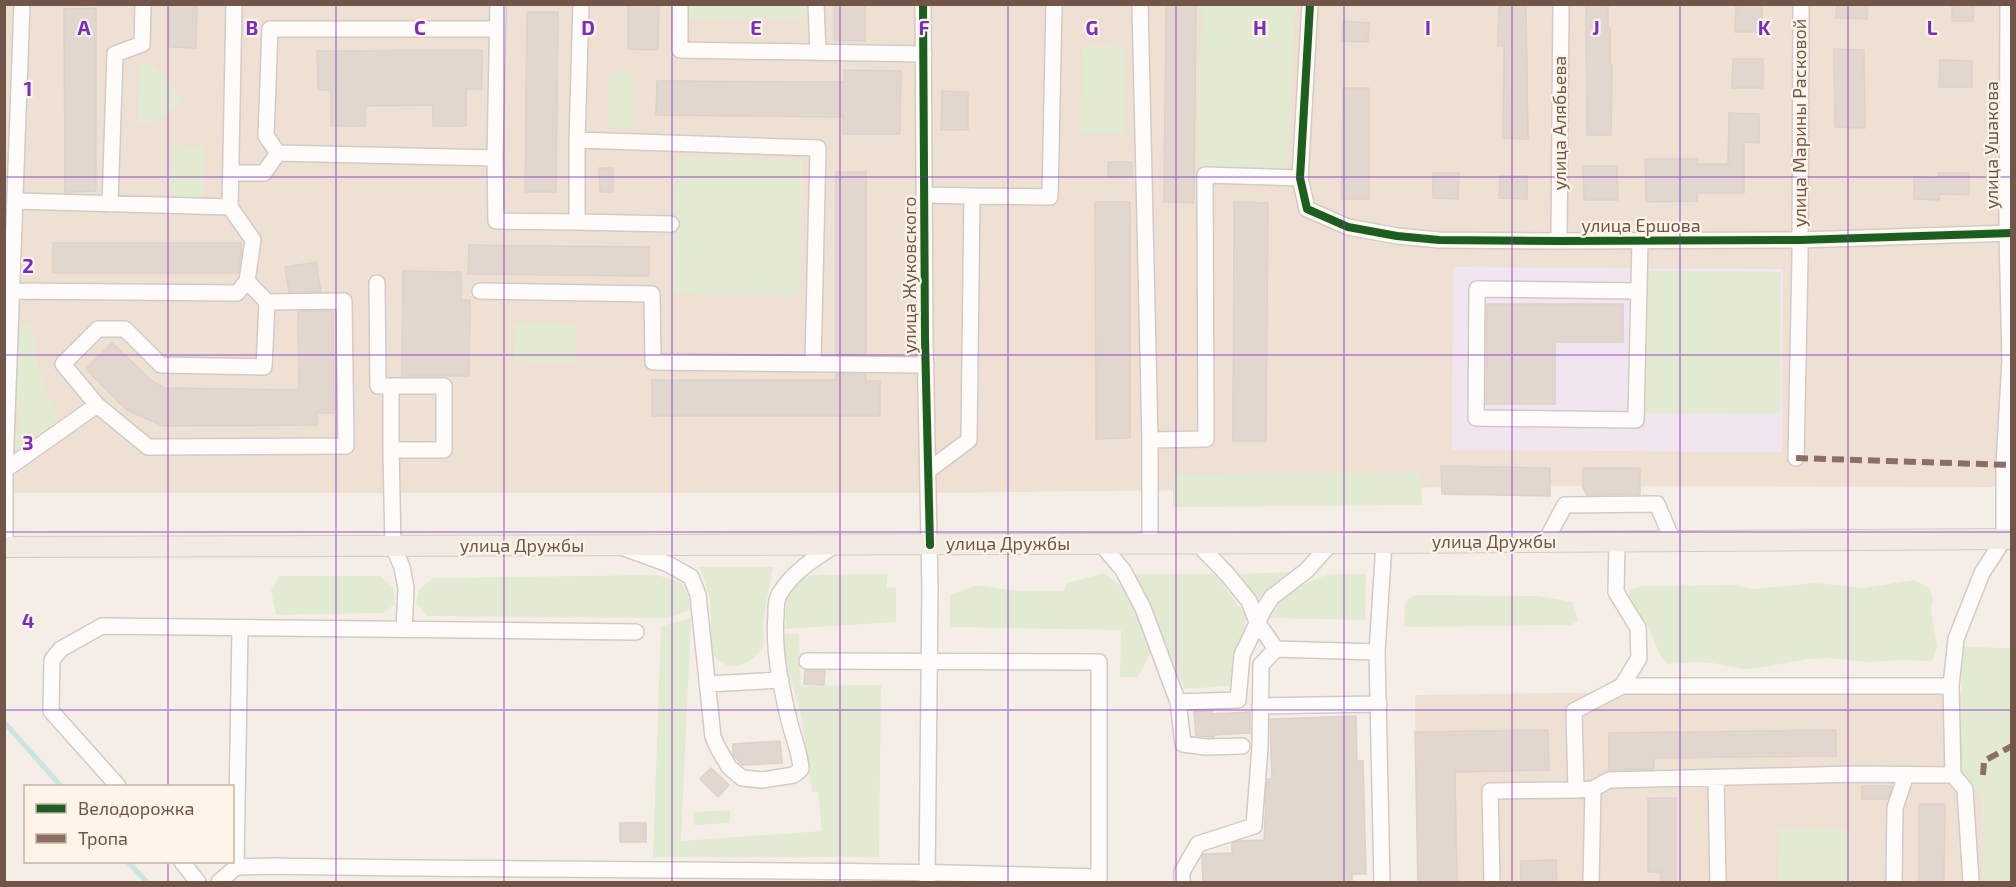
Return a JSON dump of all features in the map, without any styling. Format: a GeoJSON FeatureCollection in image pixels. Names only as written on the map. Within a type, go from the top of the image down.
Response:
{"type":"FeatureCollection","features":[{"type":"Feature","properties":{"kind":"main road","name":"улица Дружбы"},"geometry":{"type":"LineString","coordinates":[[5,547],[1198,544],[2008,538]]}},
{"type":"Feature","properties":{"kind":"street"},"geometry":{"type":"LineString","coordinates":[[5,547],[5,470],[22,4]]}},
{"type":"Feature","properties":{"kind":"street"},"geometry":{"type":"LineString","coordinates":[[110,204],[115,54],[142,44],[143,4]]}},
{"type":"Feature","properties":{"kind":"street"},"geometry":{"type":"LineString","coordinates":[[11,291],[237,293],[247,281],[253,240],[230,207],[234,4]]}},
{"type":"Feature","properties":{"kind":"street"},"geometry":{"type":"LineString","coordinates":[[498,4],[496,221],[671,224]]}},
{"type":"Feature","properties":{"kind":"street"},"geometry":{"type":"LineString","coordinates":[[577,222],[581,4]]}},
{"type":"Feature","properties":{"kind":"street"},"geometry":{"type":"LineString","coordinates":[[680,4],[680,50],[924,54]]}},
{"type":"Feature","properties":{"kind":"street"},"geometry":{"type":"LineString","coordinates":[[816,4],[818,52]]}},
{"type":"Feature","properties":{"kind":"street","name":"улица Жуковского"},"geometry":{"type":"LineString","coordinates":[[923,4],[930,545],[927,877]]}},
{"type":"Feature","properties":{"kind":"street"},"geometry":{"type":"LineString","coordinates":[[924,195],[1050,197],[1054,4]]}},
{"type":"Feature","properties":{"kind":"street"},"geometry":{"type":"LineString","coordinates":[[1140,4],[1150,440],[1150,544]]}},
{"type":"Feature","properties":{"kind":"street"},"geometry":{"type":"LineString","coordinates":[[1150,440],[1206,439],[1205,175],[1300,177],[1310,4]]}},
{"type":"Feature","properties":{"kind":"street","name":"улица Алябьева"},"geometry":{"type":"LineString","coordinates":[[1559,241],[1561,4]]}},
{"type":"Feature","properties":{"kind":"street","name":"улица Марины Расковой"},"geometry":{"type":"LineString","coordinates":[[1796,458],[1801,4]]}},
{"type":"Feature","properties":{"kind":"street","name":"улица Ушакова"},"geometry":{"type":"LineString","coordinates":[[2008,4],[2010,360],[2008,538]]}},
{"type":"Feature","properties":{"kind":"street"},"geometry":{"type":"LineString","coordinates":[[278,153],[266,136],[270,29],[497,29]]}},
{"type":"Feature","properties":{"kind":"street"},"geometry":{"type":"LineString","coordinates":[[577,140],[818,148],[813,364]]}},
{"type":"Feature","properties":{"kind":"street"},"geometry":{"type":"LineString","coordinates":[[231,173],[264,172],[278,153]]}},
{"type":"Feature","properties":{"kind":"street"},"geometry":{"type":"LineString","coordinates":[[278,153],[495,158]]}},
{"type":"Feature","properties":{"kind":"street","name":"улица Ершова"},"geometry":{"type":"LineString","coordinates":[[1300,177],[1308,209],[1348,227],[1397,236],[1439,240],[1800,240],[2009,233]]}},
{"type":"Feature","properties":{"kind":"street"},"geometry":{"type":"LineString","coordinates":[[929,470],[969,440],[972,196]]}},
{"type":"Feature","properties":{"kind":"street"},"geometry":{"type":"LineString","coordinates":[[16,201],[230,207]]}},
{"type":"Feature","properties":{"kind":"street"},"geometry":{"type":"LineString","coordinates":[[1638,291],[1478,289],[1476,418],[1636,420],[1640,241]]}},
{"type":"Feature","properties":{"kind":"street"},"geometry":{"type":"LineString","coordinates":[[247,281],[267,302],[264,367],[161,366],[125,329],[98,328],[63,364],[97,405],[148,447],[346,446],[344,301],[267,302]]}},
{"type":"Feature","properties":{"kind":"street"},"geometry":{"type":"LineString","coordinates":[[377,284],[378,386],[444,387],[444,450],[391,450]]}},
{"type":"Feature","properties":{"kind":"street"},"geometry":{"type":"LineString","coordinates":[[480,291],[652,294],[653,362],[926,365]]}},
{"type":"Feature","properties":{"kind":"street"},"geometry":{"type":"LineString","coordinates":[[391,386],[393,546],[402,567],[406,588],[404,629]]}},
{"type":"Feature","properties":{"kind":"street"},"geometry":{"type":"LineString","coordinates":[[5,470],[97,405]]}},
{"type":"Feature","properties":{"kind":"street"},"geometry":{"type":"LineString","coordinates":[[1545,542],[1565,505],[1657,504],[1673,541]]}},
{"type":"Feature","properties":{"kind":"street"},"geometry":{"type":"LineString","coordinates":[[1971,882],[1965,789],[1953,775],[1951,686],[1956,639],[1982,573],[2008,538]]}},
{"type":"Feature","properties":{"kind":"street"},"geometry":{"type":"LineString","coordinates":[[1617,542],[1616,592],[1638,628],[1639,658],[1622,686]]}},
{"type":"Feature","properties":{"kind":"street"},"geometry":{"type":"LineString","coordinates":[[1178,702],[1238,699],[1242,655],[1257,622],[1272,597],[1307,570],[1331,543]]}},
{"type":"Feature","properties":{"kind":"street"},"geometry":{"type":"LineString","coordinates":[[1382,882],[1377,652],[1384,543]]}},
{"type":"Feature","properties":{"kind":"street"},"geometry":{"type":"LineString","coordinates":[[1101,544],[1123,570],[1143,608],[1178,702],[1183,744],[1206,747],[1242,746]]}},
{"type":"Feature","properties":{"kind":"street"},"geometry":{"type":"LineString","coordinates":[[1198,544],[1249,601],[1257,622],[1276,649]]}},
{"type":"Feature","properties":{"kind":"street"},"geometry":{"type":"LineString","coordinates":[[615,545],[668,564],[691,577],[698,595],[713,738],[729,766],[741,778],[762,780],[794,775],[801,769],[800,756],[789,722],[775,637],[778,595],[807,564],[835,545]]}},
{"type":"Feature","properties":{"kind":"street"},"geometry":{"type":"LineString","coordinates":[[117,785],[51,711],[52,660],[61,650],[102,626],[636,632]]}},
{"type":"Feature","properties":{"kind":"street"},"geometry":{"type":"LineString","coordinates":[[236,867],[240,628]]}},
{"type":"Feature","properties":{"kind":"street"},"geometry":{"type":"LineString","coordinates":[[1182,882],[1182,872],[1198,844],[1254,826],[1260,747],[1261,665],[1276,649],[1377,652]]}},
{"type":"Feature","properties":{"kind":"street"},"geometry":{"type":"LineString","coordinates":[[219,882],[236,867],[1099,880],[1099,662],[807,661]]}},
{"type":"Feature","properties":{"kind":"street"},"geometry":{"type":"LineString","coordinates":[[707,684],[781,680]]}},
{"type":"Feature","properties":{"kind":"street"},"geometry":{"type":"LineString","coordinates":[[1576,790],[1574,711],[1622,686],[1951,686]]}},
{"type":"Feature","properties":{"kind":"street"},"geometry":{"type":"LineString","coordinates":[[1260,706],[1379,704]]}},
{"type":"Feature","properties":{"kind":"street"},"geometry":{"type":"LineString","coordinates":[[1492,882],[1490,791],[1593,789],[1609,780],[1855,774],[1953,775]]}},
{"type":"Feature","properties":{"kind":"street"},"geometry":{"type":"LineString","coordinates":[[1894,882],[1895,808],[1906,776]]}},
{"type":"Feature","properties":{"kind":"street"},"geometry":{"type":"LineString","coordinates":[[1716,778],[1718,882]]}},
{"type":"Feature","properties":{"kind":"street"},"geometry":{"type":"LineString","coordinates":[[1591,882],[1593,789]]}},
{"type":"Feature","properties":{"kind":"street"},"geometry":{"type":"LineString","coordinates":[[184,863],[198,882]]}},
{"type":"Feature","properties":{"kind":"shaded area"},"geometry":{"type":"Polygon","coordinates":[[[4,5],[2011,5],[2011,487],[1553,486],[929,493],[5,493],[4,5]]]}},
{"type":"Feature","properties":{"kind":"shaded area"},"geometry":{"type":"Polygon","coordinates":[[[1453,267],[1783,269],[1782,452],[1452,450],[1453,267]]]}},
{"type":"Feature","properties":{"kind":"shaded area"},"geometry":{"type":"Polygon","coordinates":[[[2011,694],[2011,882],[1417,882],[1415,695],[2011,694]]]}},
{"type":"Feature","properties":{"kind":"green space"},"geometry":{"type":"Polygon","coordinates":[[[684,5],[807,5],[808,18],[685,20],[684,5]]]}},
{"type":"Feature","properties":{"kind":"green space"},"geometry":{"type":"Polygon","coordinates":[[[1202,5],[1295,5],[1287,170],[1198,168],[1202,5]]]}},
{"type":"Feature","properties":{"kind":"green space"},"geometry":{"type":"Polygon","coordinates":[[[1082,46],[1125,47],[1124,134],[1081,134],[1082,46]]]}},
{"type":"Feature","properties":{"kind":"green space"},"geometry":{"type":"Polygon","coordinates":[[[139,64],[153,64],[184,100],[156,122],[138,123],[139,64]]]}},
{"type":"Feature","properties":{"kind":"green space"},"geometry":{"type":"Polygon","coordinates":[[[609,72],[632,72],[631,128],[608,127],[609,72]]]}},
{"type":"Feature","properties":{"kind":"green space"},"geometry":{"type":"Polygon","coordinates":[[[172,145],[204,147],[202,199],[170,197],[172,145]]]}},
{"type":"Feature","properties":{"kind":"green space"},"geometry":{"type":"Polygon","coordinates":[[[676,157],[802,160],[799,296],[673,294],[676,157]]]}},
{"type":"Feature","properties":{"kind":"green space"},"geometry":{"type":"Polygon","coordinates":[[[1645,271],[1781,272],[1780,414],[1645,413],[1645,271]]]}},
{"type":"Feature","properties":{"kind":"green space"},"geometry":{"type":"Polygon","coordinates":[[[515,324],[576,325],[576,362],[514,361],[515,324]]]}},
{"type":"Feature","properties":{"kind":"green space"},"geometry":{"type":"Polygon","coordinates":[[[21,326],[32,326],[39,372],[60,422],[18,454],[15,435],[19,428],[16,368],[21,326]]]}},
{"type":"Feature","properties":{"kind":"green space"},"geometry":{"type":"Polygon","coordinates":[[[1421,472],[1422,505],[1173,507],[1173,474],[1421,472]]]}},
{"type":"Feature","properties":{"kind":"green space"},"geometry":{"type":"Polygon","coordinates":[[[699,567],[773,567],[763,621],[764,647],[745,663],[737,666],[723,664],[710,651],[710,608],[707,588],[699,567]]]}},
{"type":"Feature","properties":{"kind":"green space"},"geometry":{"type":"Polygon","coordinates":[[[1292,572],[1257,600],[1240,574],[1292,572]]]}},
{"type":"Feature","properties":{"kind":"green space"},"geometry":{"type":"Polygon","coordinates":[[[1105,573],[1131,595],[1152,651],[1138,677],[1120,677],[1121,630],[950,627],[950,595],[978,585],[1017,591],[1064,591],[1067,583],[1105,573]]]}},
{"type":"Feature","properties":{"kind":"green space"},"geometry":{"type":"Polygon","coordinates":[[[887,574],[887,588],[896,587],[896,622],[785,629],[786,597],[796,583],[811,575],[887,574]]]}},
{"type":"Feature","properties":{"kind":"green space"},"geometry":{"type":"Polygon","coordinates":[[[1136,574],[1215,574],[1247,617],[1229,686],[1185,689],[1136,574]]]}},
{"type":"Feature","properties":{"kind":"green space"},"geometry":{"type":"Polygon","coordinates":[[[1332,574],[1366,574],[1365,620],[1268,618],[1286,598],[1311,581],[1332,574]]]}},
{"type":"Feature","properties":{"kind":"green space"},"geometry":{"type":"Polygon","coordinates":[[[655,575],[681,584],[687,593],[691,609],[668,618],[427,616],[416,603],[419,590],[433,578],[655,575]]]}},
{"type":"Feature","properties":{"kind":"green space"},"geometry":{"type":"Polygon","coordinates":[[[279,576],[380,576],[393,587],[395,604],[383,613],[276,615],[271,590],[279,576]]]}},
{"type":"Feature","properties":{"kind":"green space"},"geometry":{"type":"Polygon","coordinates":[[[1914,580],[1929,588],[1933,599],[1931,610],[1937,647],[1932,661],[1867,662],[1829,658],[1742,669],[1712,663],[1668,664],[1658,651],[1647,626],[1633,610],[1628,599],[1631,589],[1642,586],[1733,585],[1754,589],[1815,583],[1864,588],[1914,580]]]}},
{"type":"Feature","properties":{"kind":"green space"},"geometry":{"type":"Polygon","coordinates":[[[1414,595],[1538,596],[1573,602],[1578,621],[1571,625],[1404,627],[1405,602],[1414,595]]]}},
{"type":"Feature","properties":{"kind":"green space"},"geometry":{"type":"Polygon","coordinates":[[[691,618],[681,841],[822,831],[818,792],[812,792],[801,716],[783,651],[782,634],[799,634],[801,686],[881,685],[879,857],[653,857],[661,626],[691,618]]]}},
{"type":"Feature","properties":{"kind":"green space"},"geometry":{"type":"Polygon","coordinates":[[[1963,647],[2011,648],[2011,882],[1984,882],[1982,798],[1958,770],[1963,647]]]}},
{"type":"Feature","properties":{"kind":"green space"},"geometry":{"type":"Polygon","coordinates":[[[730,810],[730,823],[694,825],[693,812],[730,810]]]}},
{"type":"Feature","properties":{"kind":"green space"},"geometry":{"type":"Polygon","coordinates":[[[1779,829],[1849,829],[1849,882],[1778,882],[1779,829]]]}},
{"type":"Feature","properties":{"kind":"building"},"geometry":{"type":"Polygon","coordinates":[[[169,4],[197,4],[196,48],[169,47],[169,4]]]}},
{"type":"Feature","properties":{"kind":"building"},"geometry":{"type":"Polygon","coordinates":[[[628,4],[659,4],[658,50],[628,49],[628,4]]]}},
{"type":"Feature","properties":{"kind":"building"},"geometry":{"type":"Polygon","coordinates":[[[834,4],[865,4],[865,41],[834,40],[834,4]]]}},
{"type":"Feature","properties":{"kind":"building"},"geometry":{"type":"Polygon","coordinates":[[[1166,4],[1196,4],[1194,203],[1164,202],[1166,4]]]}},
{"type":"Feature","properties":{"kind":"building"},"geometry":{"type":"Polygon","coordinates":[[[1499,4],[1526,4],[1528,139],[1503,138],[1504,46],[1498,46],[1499,4]]]}},
{"type":"Feature","properties":{"kind":"building"},"geometry":{"type":"Polygon","coordinates":[[[1586,4],[1608,4],[1610,65],[1612,65],[1611,135],[1587,135],[1586,4]]]}},
{"type":"Feature","properties":{"kind":"building"},"geometry":{"type":"Polygon","coordinates":[[[1736,4],[1762,4],[1762,32],[1735,32],[1736,4]]]}},
{"type":"Feature","properties":{"kind":"building"},"geometry":{"type":"Polygon","coordinates":[[[1837,4],[1867,4],[1867,19],[1836,18],[1837,4]]]}},
{"type":"Feature","properties":{"kind":"building"},"geometry":{"type":"Polygon","coordinates":[[[1952,4],[1974,4],[1973,21],[1952,21],[1952,4]]]}},
{"type":"Feature","properties":{"kind":"building"},"geometry":{"type":"Polygon","coordinates":[[[96,8],[96,191],[65,192],[64,9],[96,8]]]}},
{"type":"Feature","properties":{"kind":"building"},"geometry":{"type":"Polygon","coordinates":[[[527,12],[558,12],[556,192],[525,192],[527,12]]]}},
{"type":"Feature","properties":{"kind":"building"},"geometry":{"type":"Polygon","coordinates":[[[1343,21],[1369,23],[1368,42],[1342,41],[1343,21]]]}},
{"type":"Feature","properties":{"kind":"building"},"geometry":{"type":"Polygon","coordinates":[[[1834,49],[1864,50],[1865,128],[1835,127],[1834,49]]]}},
{"type":"Feature","properties":{"kind":"building"},"geometry":{"type":"Polygon","coordinates":[[[482,50],[482,89],[466,89],[466,126],[433,126],[433,105],[365,106],[365,126],[331,126],[331,90],[318,90],[317,51],[482,50]]]}},
{"type":"Feature","properties":{"kind":"building"},"geometry":{"type":"Polygon","coordinates":[[[1733,59],[1763,59],[1763,88],[1732,88],[1733,59]]]}},
{"type":"Feature","properties":{"kind":"building"},"geometry":{"type":"Polygon","coordinates":[[[1940,60],[1972,61],[1972,87],[1939,87],[1940,60]]]}},
{"type":"Feature","properties":{"kind":"building"},"geometry":{"type":"Polygon","coordinates":[[[844,70],[901,71],[900,134],[843,134],[843,117],[656,115],[657,81],[844,82],[844,70]]]}},
{"type":"Feature","properties":{"kind":"building"},"geometry":{"type":"Polygon","coordinates":[[[1343,88],[1369,88],[1369,199],[1342,199],[1343,88]]]}},
{"type":"Feature","properties":{"kind":"building"},"geometry":{"type":"Polygon","coordinates":[[[942,91],[968,92],[968,130],[941,130],[942,91]]]}},
{"type":"Feature","properties":{"kind":"building"},"geometry":{"type":"Polygon","coordinates":[[[1729,113],[1759,114],[1759,143],[1744,142],[1744,193],[1697,193],[1697,201],[1646,202],[1645,159],[1697,159],[1697,164],[1728,164],[1729,113]]]}},
{"type":"Feature","properties":{"kind":"building"},"geometry":{"type":"Polygon","coordinates":[[[1108,162],[1132,162],[1132,177],[1108,177],[1108,162]]]}},
{"type":"Feature","properties":{"kind":"building"},"geometry":{"type":"Polygon","coordinates":[[[1583,166],[1617,166],[1618,200],[1584,200],[1583,166]]]}},
{"type":"Feature","properties":{"kind":"building"},"geometry":{"type":"Polygon","coordinates":[[[599,168],[613,168],[613,192],[600,192],[599,168]]]}},
{"type":"Feature","properties":{"kind":"building"},"geometry":{"type":"Polygon","coordinates":[[[836,172],[866,172],[866,355],[836,354],[836,172]]]}},
{"type":"Feature","properties":{"kind":"building"},"geometry":{"type":"Polygon","coordinates":[[[1433,173],[1459,173],[1458,199],[1433,198],[1433,173]]]}},
{"type":"Feature","properties":{"kind":"building"},"geometry":{"type":"Polygon","coordinates":[[[1938,173],[1969,173],[1969,195],[1939,194],[1939,200],[1914,199],[1914,177],[1938,178],[1938,173]]]}},
{"type":"Feature","properties":{"kind":"building"},"geometry":{"type":"Polygon","coordinates":[[[1500,176],[1527,176],[1527,199],[1499,198],[1500,176]]]}},
{"type":"Feature","properties":{"kind":"building"},"geometry":{"type":"Polygon","coordinates":[[[1095,202],[1130,202],[1130,438],[1096,439],[1095,202]]]}},
{"type":"Feature","properties":{"kind":"building"},"geometry":{"type":"Polygon","coordinates":[[[1234,202],[1268,203],[1266,441],[1233,441],[1234,202]]]}},
{"type":"Feature","properties":{"kind":"building"},"geometry":{"type":"Polygon","coordinates":[[[53,243],[241,243],[241,254],[238,273],[53,273],[53,243]]]}},
{"type":"Feature","properties":{"kind":"building"},"geometry":{"type":"Polygon","coordinates":[[[469,245],[649,247],[649,276],[468,274],[469,245]]]}},
{"type":"Feature","properties":{"kind":"building"},"geometry":{"type":"Polygon","coordinates":[[[316,262],[321,292],[289,292],[285,267],[316,262]]]}},
{"type":"Feature","properties":{"kind":"building"},"geometry":{"type":"Polygon","coordinates":[[[403,271],[461,272],[461,300],[470,300],[469,376],[402,376],[403,271]]]}},
{"type":"Feature","properties":{"kind":"building"},"geometry":{"type":"Polygon","coordinates":[[[1487,304],[1623,304],[1623,342],[1555,342],[1555,404],[1486,404],[1487,304]]]}},
{"type":"Feature","properties":{"kind":"building"},"geometry":{"type":"Polygon","coordinates":[[[298,311],[333,311],[334,413],[317,413],[317,425],[163,426],[127,410],[86,369],[112,343],[152,381],[164,388],[299,390],[298,311]]]}},
{"type":"Feature","properties":{"kind":"building"},"geometry":{"type":"Polygon","coordinates":[[[836,374],[866,374],[866,381],[880,381],[880,416],[652,416],[652,380],[836,380],[836,374]]]}},
{"type":"Feature","properties":{"kind":"building"},"geometry":{"type":"Polygon","coordinates":[[[1441,466],[1550,468],[1550,496],[1442,494],[1441,466]]]}},
{"type":"Feature","properties":{"kind":"building"},"geometry":{"type":"Polygon","coordinates":[[[1583,468],[1640,468],[1640,494],[1587,495],[1583,488],[1583,468]]]}},
{"type":"Feature","properties":{"kind":"building"},"geometry":{"type":"Polygon","coordinates":[[[805,670],[825,671],[824,685],[804,684],[805,670]]]}},
{"type":"Feature","properties":{"kind":"building"},"geometry":{"type":"Polygon","coordinates":[[[1194,711],[1212,711],[1212,714],[1250,712],[1250,733],[1213,735],[1214,737],[1196,736],[1194,711]]]}},
{"type":"Feature","properties":{"kind":"building"},"geometry":{"type":"Polygon","coordinates":[[[1356,716],[1357,761],[1363,761],[1366,874],[1352,874],[1352,882],[1203,882],[1203,854],[1232,853],[1232,843],[1264,840],[1267,779],[1272,779],[1270,719],[1356,716]]]}},
{"type":"Feature","properties":{"kind":"building"},"geometry":{"type":"Polygon","coordinates":[[[1548,730],[1549,770],[1455,772],[1457,882],[1418,882],[1415,732],[1548,730]]]}},
{"type":"Feature","properties":{"kind":"building"},"geometry":{"type":"Polygon","coordinates":[[[1836,730],[1836,756],[1654,758],[1654,769],[1609,770],[1609,733],[1836,730]]]}},
{"type":"Feature","properties":{"kind":"building"},"geometry":{"type":"Polygon","coordinates":[[[780,741],[782,763],[742,765],[733,755],[733,744],[780,741]]]}},
{"type":"Feature","properties":{"kind":"building"},"geometry":{"type":"Polygon","coordinates":[[[711,768],[729,785],[718,797],[700,779],[711,768]]]}},
{"type":"Feature","properties":{"kind":"building"},"geometry":{"type":"Polygon","coordinates":[[[1862,786],[1891,786],[1891,790],[1888,799],[1862,799],[1862,786]]]}},
{"type":"Feature","properties":{"kind":"building"},"geometry":{"type":"Polygon","coordinates":[[[1648,798],[1676,798],[1676,882],[1661,882],[1661,872],[1648,872],[1648,798]]]}},
{"type":"Feature","properties":{"kind":"building"},"geometry":{"type":"Polygon","coordinates":[[[1919,804],[1945,804],[1944,882],[1919,882],[1919,804]]]}},
{"type":"Feature","properties":{"kind":"building"},"geometry":{"type":"Polygon","coordinates":[[[620,823],[646,823],[646,842],[620,842],[620,823]]]}},
{"type":"Feature","properties":{"kind":"building"},"geometry":{"type":"Polygon","coordinates":[[[1556,860],[1557,882],[1521,882],[1521,861],[1556,860]]]}},
{"type":"Feature","properties":{"kind":"waterway"},"geometry":{"type":"LineString","coordinates":[[4,722],[60,785]]}},
{"type":"Feature","properties":{"kind":"waterway"},"geometry":{"type":"LineString","coordinates":[[129,863],[147,882]]}},
{"type":"Feature","properties":{"kind":"marked path"},"geometry":{"type":"LineString","coordinates":[[1796,458],[2012,465]]}},
{"type":"Feature","properties":{"kind":"marked path"},"geometry":{"type":"LineString","coordinates":[[1983,775],[1984,761],[2012,746]]}},
{"type":"Feature","properties":{"kind":"cycle path"},"geometry":{"type":"LineString","coordinates":[[923,4],[925,340],[930,545]]}},
{"type":"Feature","properties":{"kind":"cycle path"},"geometry":{"type":"LineString","coordinates":[[1310,4],[1300,178],[1307,209],[1348,227],[1397,236],[1439,240],[1800,240],[2012,233]]}}]}
